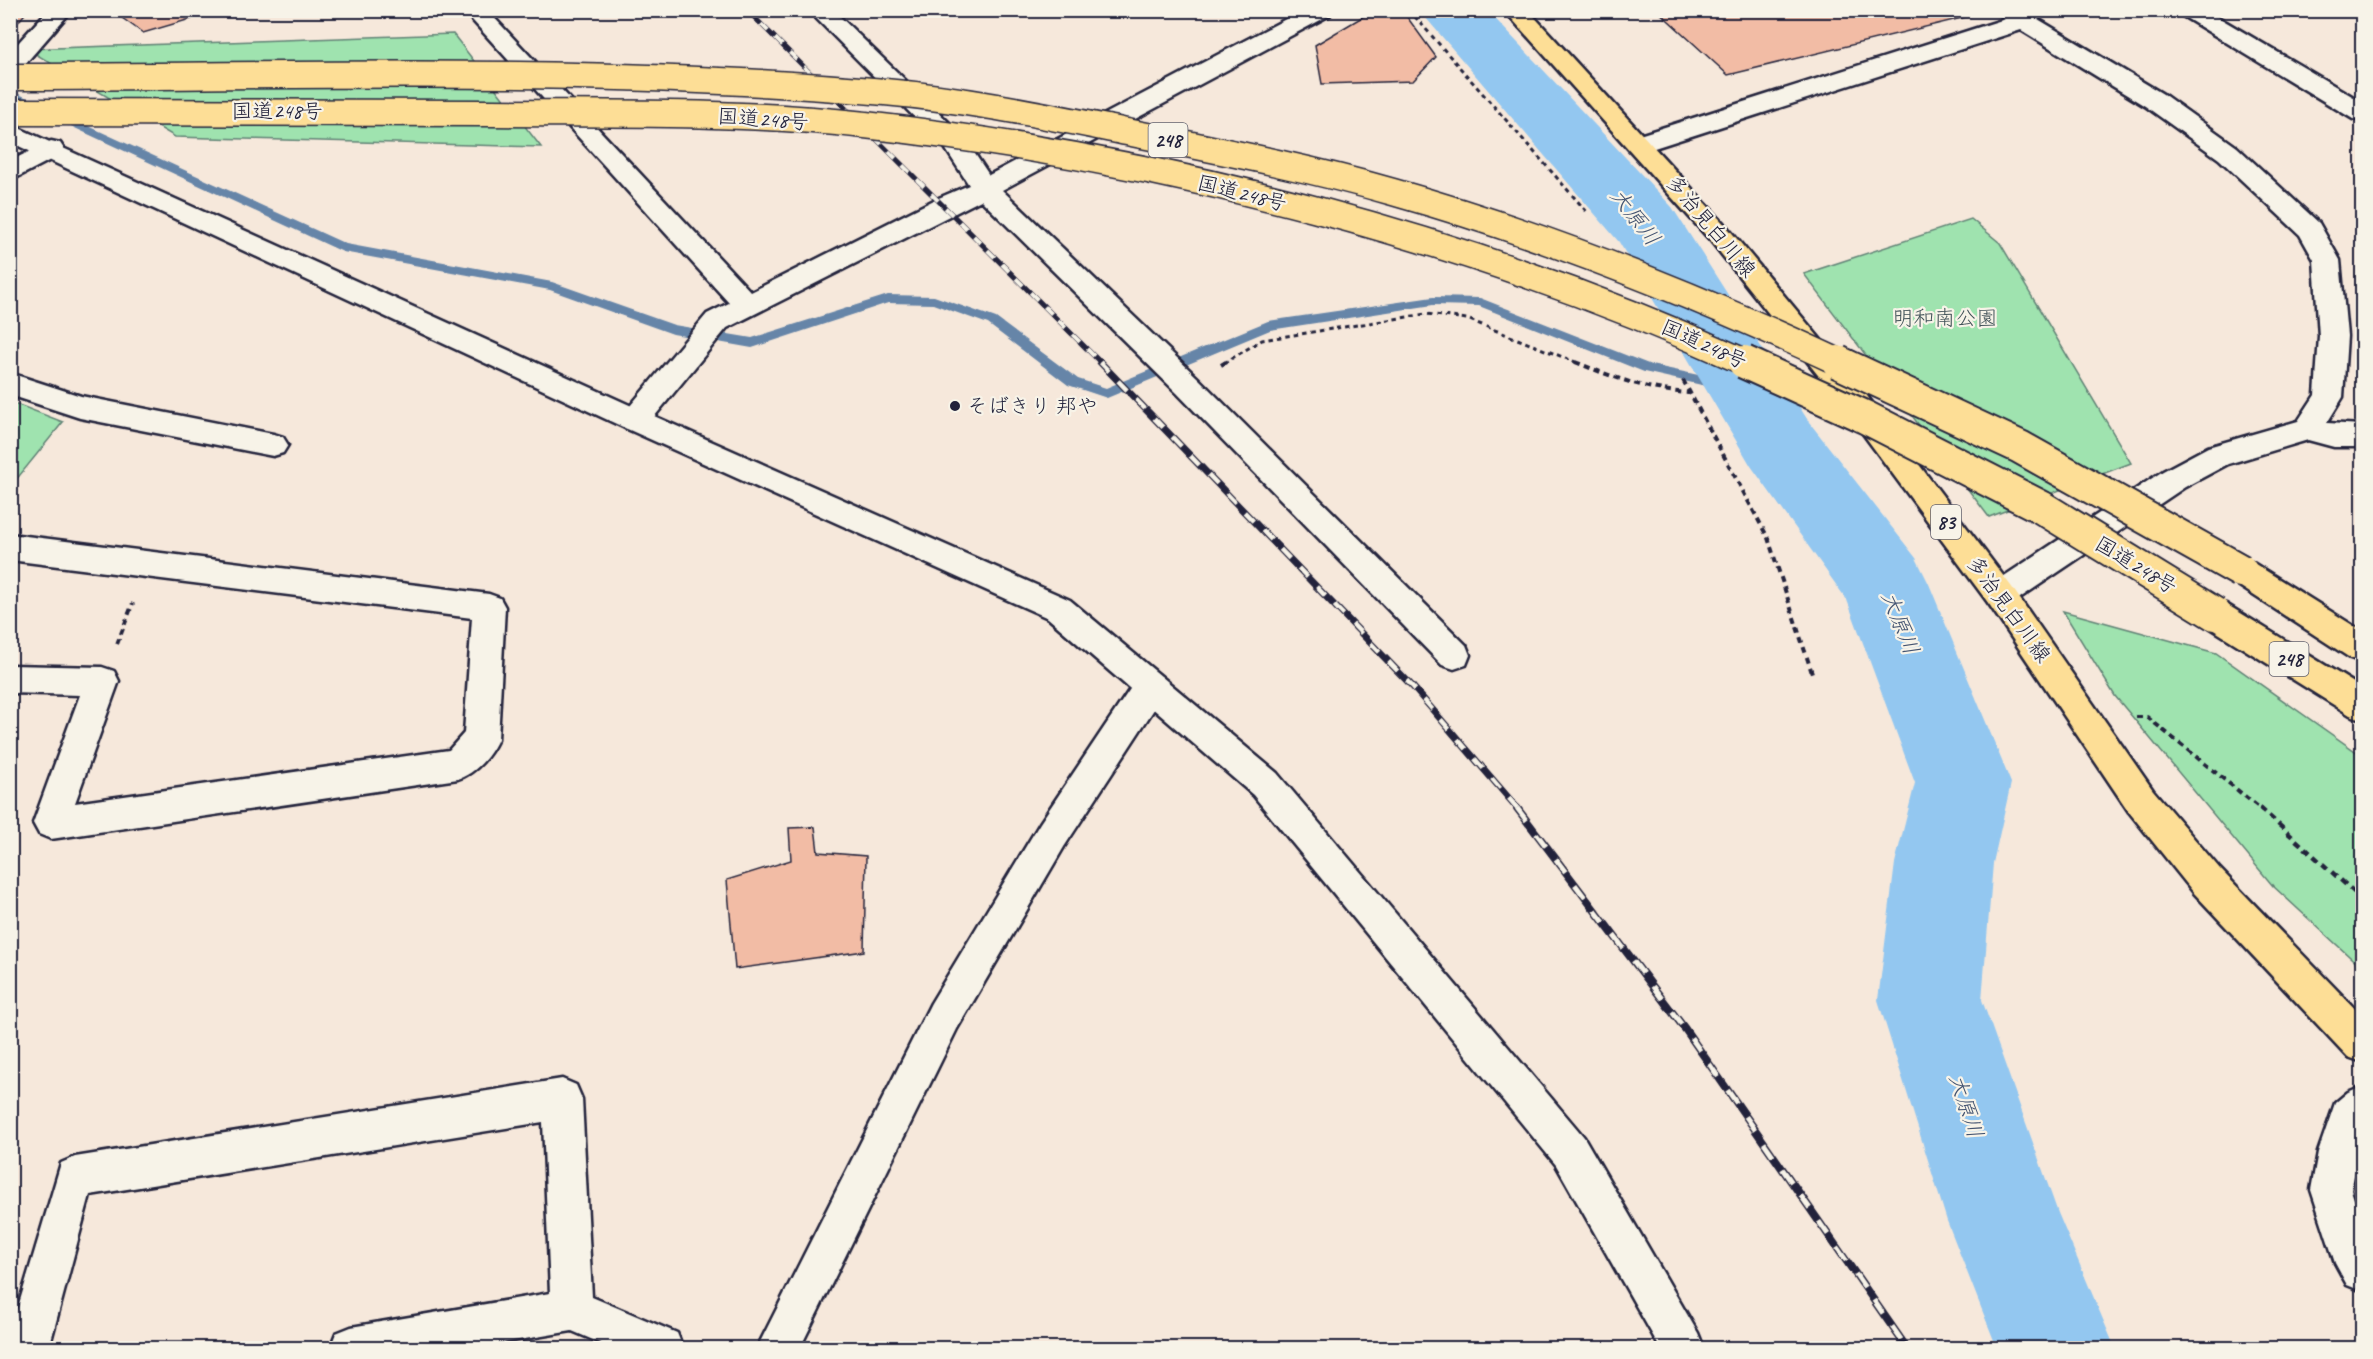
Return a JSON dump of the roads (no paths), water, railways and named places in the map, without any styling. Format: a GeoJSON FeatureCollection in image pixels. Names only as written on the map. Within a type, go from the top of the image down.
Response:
{"type":"FeatureCollection","features":[{"type":"Feature","properties":{"kind":"main road","name":"多治見白川線"},"geometry":{"type":"LineString","coordinates":[[1515,10],[1640,144],[1719,234],[1851,396],[2000,595],[2141,801],[2207,881],[2362,1043]]}},
{"type":"Feature","properties":{"kind":"main road","name":"国道248号"},"geometry":{"type":"LineString","coordinates":[[10,77],[510,76],[717,79],[891,92],[1041,115],[1227,152],[1393,192],[1567,249],[1778,334],[2020,447],[2241,571],[2362,648]]}},
{"type":"Feature","properties":{"kind":"main road","name":"国道248号"},"geometry":{"type":"LineString","coordinates":[[10,112],[379,111],[707,115],[862,125],[1028,148],[1204,183],[1431,242],[1656,322],[1865,417],[2041,507],[2362,705]]}},
{"type":"Feature","properties":{"kind":"street"},"geometry":{"type":"LineString","coordinates":[[10,67],[61,10]]}},
{"type":"Feature","properties":{"kind":"street"},"geometry":{"type":"LineString","coordinates":[[474,10],[747,305]]}},
{"type":"Feature","properties":{"kind":"street"},"geometry":{"type":"LineString","coordinates":[[819,10],[954,142],[985,188],[1187,386],[1454,655]]}},
{"type":"Feature","properties":{"kind":"street"},"geometry":{"type":"LineString","coordinates":[[635,420],[717,321],[985,188],[1322,10]]}},
{"type":"Feature","properties":{"kind":"street"},"geometry":{"type":"LineString","coordinates":[[2189,10],[2227,22],[2362,113]]}},
{"type":"Feature","properties":{"kind":"street"},"geometry":{"type":"LineString","coordinates":[[1640,144],[2015,16],[2154,100],[2219,146],[2271,190],[2310,229],[2327,260],[2332,336],[2329,397],[2308,429]]}},
{"type":"Feature","properties":{"kind":"street"},"geometry":{"type":"LineString","coordinates":[[10,132],[635,420],[1059,609],[1265,784],[1570,1151],[1683,1348]]}},
{"type":"Feature","properties":{"kind":"street"},"geometry":{"type":"LineString","coordinates":[[10,173],[51,149]]}},
{"type":"Feature","properties":{"kind":"street"},"geometry":{"type":"LineString","coordinates":[[10,384],[80,406],[273,446]]}},
{"type":"Feature","properties":{"kind":"street"},"geometry":{"type":"LineString","coordinates":[[2000,595],[2174,479],[2219,455],[2308,429],[2334,436],[2362,436]]}},
{"type":"Feature","properties":{"kind":"street"},"geometry":{"type":"LineString","coordinates":[[10,547],[489,607],[482,739],[458,764],[51,823],[102,681],[10,679]]}},
{"type":"Feature","properties":{"kind":"street"},"geometry":{"type":"LineString","coordinates":[[778,1348],[944,1016],[1052,835],[1150,687]]}},
{"type":"Feature","properties":{"kind":"street"},"geometry":{"type":"LineString","coordinates":[[28,1348],[75,1177],[562,1099],[572,1310]]}},
{"type":"Feature","properties":{"kind":"street"},"geometry":{"type":"LineString","coordinates":[[2362,1106],[2349,1117],[2338,1152],[2331,1190],[2350,1248],[2362,1270]]}},
{"type":"Feature","properties":{"kind":"street"},"geometry":{"type":"LineString","coordinates":[[351,1348],[572,1310],[662,1348]]}},
{"type":"Feature","properties":{"kind":"waterway","name":"大原川"},"geometry":{"type":"LineString","coordinates":[[1451,10],[1646,225],[1780,444],[1885,584],[1963,783],[1944,863],[1930,1000],[2004,1221],[2056,1348]]}},
{"type":"Feature","properties":{"kind":"waterway"},"geometry":{"type":"LineString","coordinates":[[10,93],[343,248],[552,286],[673,329],[752,343],[888,299],[934,300],[992,321],[1073,382],[1107,393],[1268,326],[1433,301],[1480,302],[1649,369],[1746,390]]}},
{"type":"Feature","properties":{"kind":"railway"},"geometry":{"type":"LineString","coordinates":[[747,10],[1100,362]]}},
{"type":"Feature","properties":{"kind":"railway"},"geometry":{"type":"LineString","coordinates":[[1100,362],[1413,687],[1519,810]]}},
{"type":"Feature","properties":{"kind":"railway"},"geometry":{"type":"LineString","coordinates":[[1517,808],[1685,1029],[1907,1348]]}},
{"type":"Feature","properties":{"kind":"place","name":"そばきり 邦や"},"geometry":{"type":"Point","coordinates":[955,406]}},
{"type":"Feature","properties":{"kind":"park label","name":"明和南公園"},"geometry":{"type":"Point","coordinates":[1945,318]}}]}
